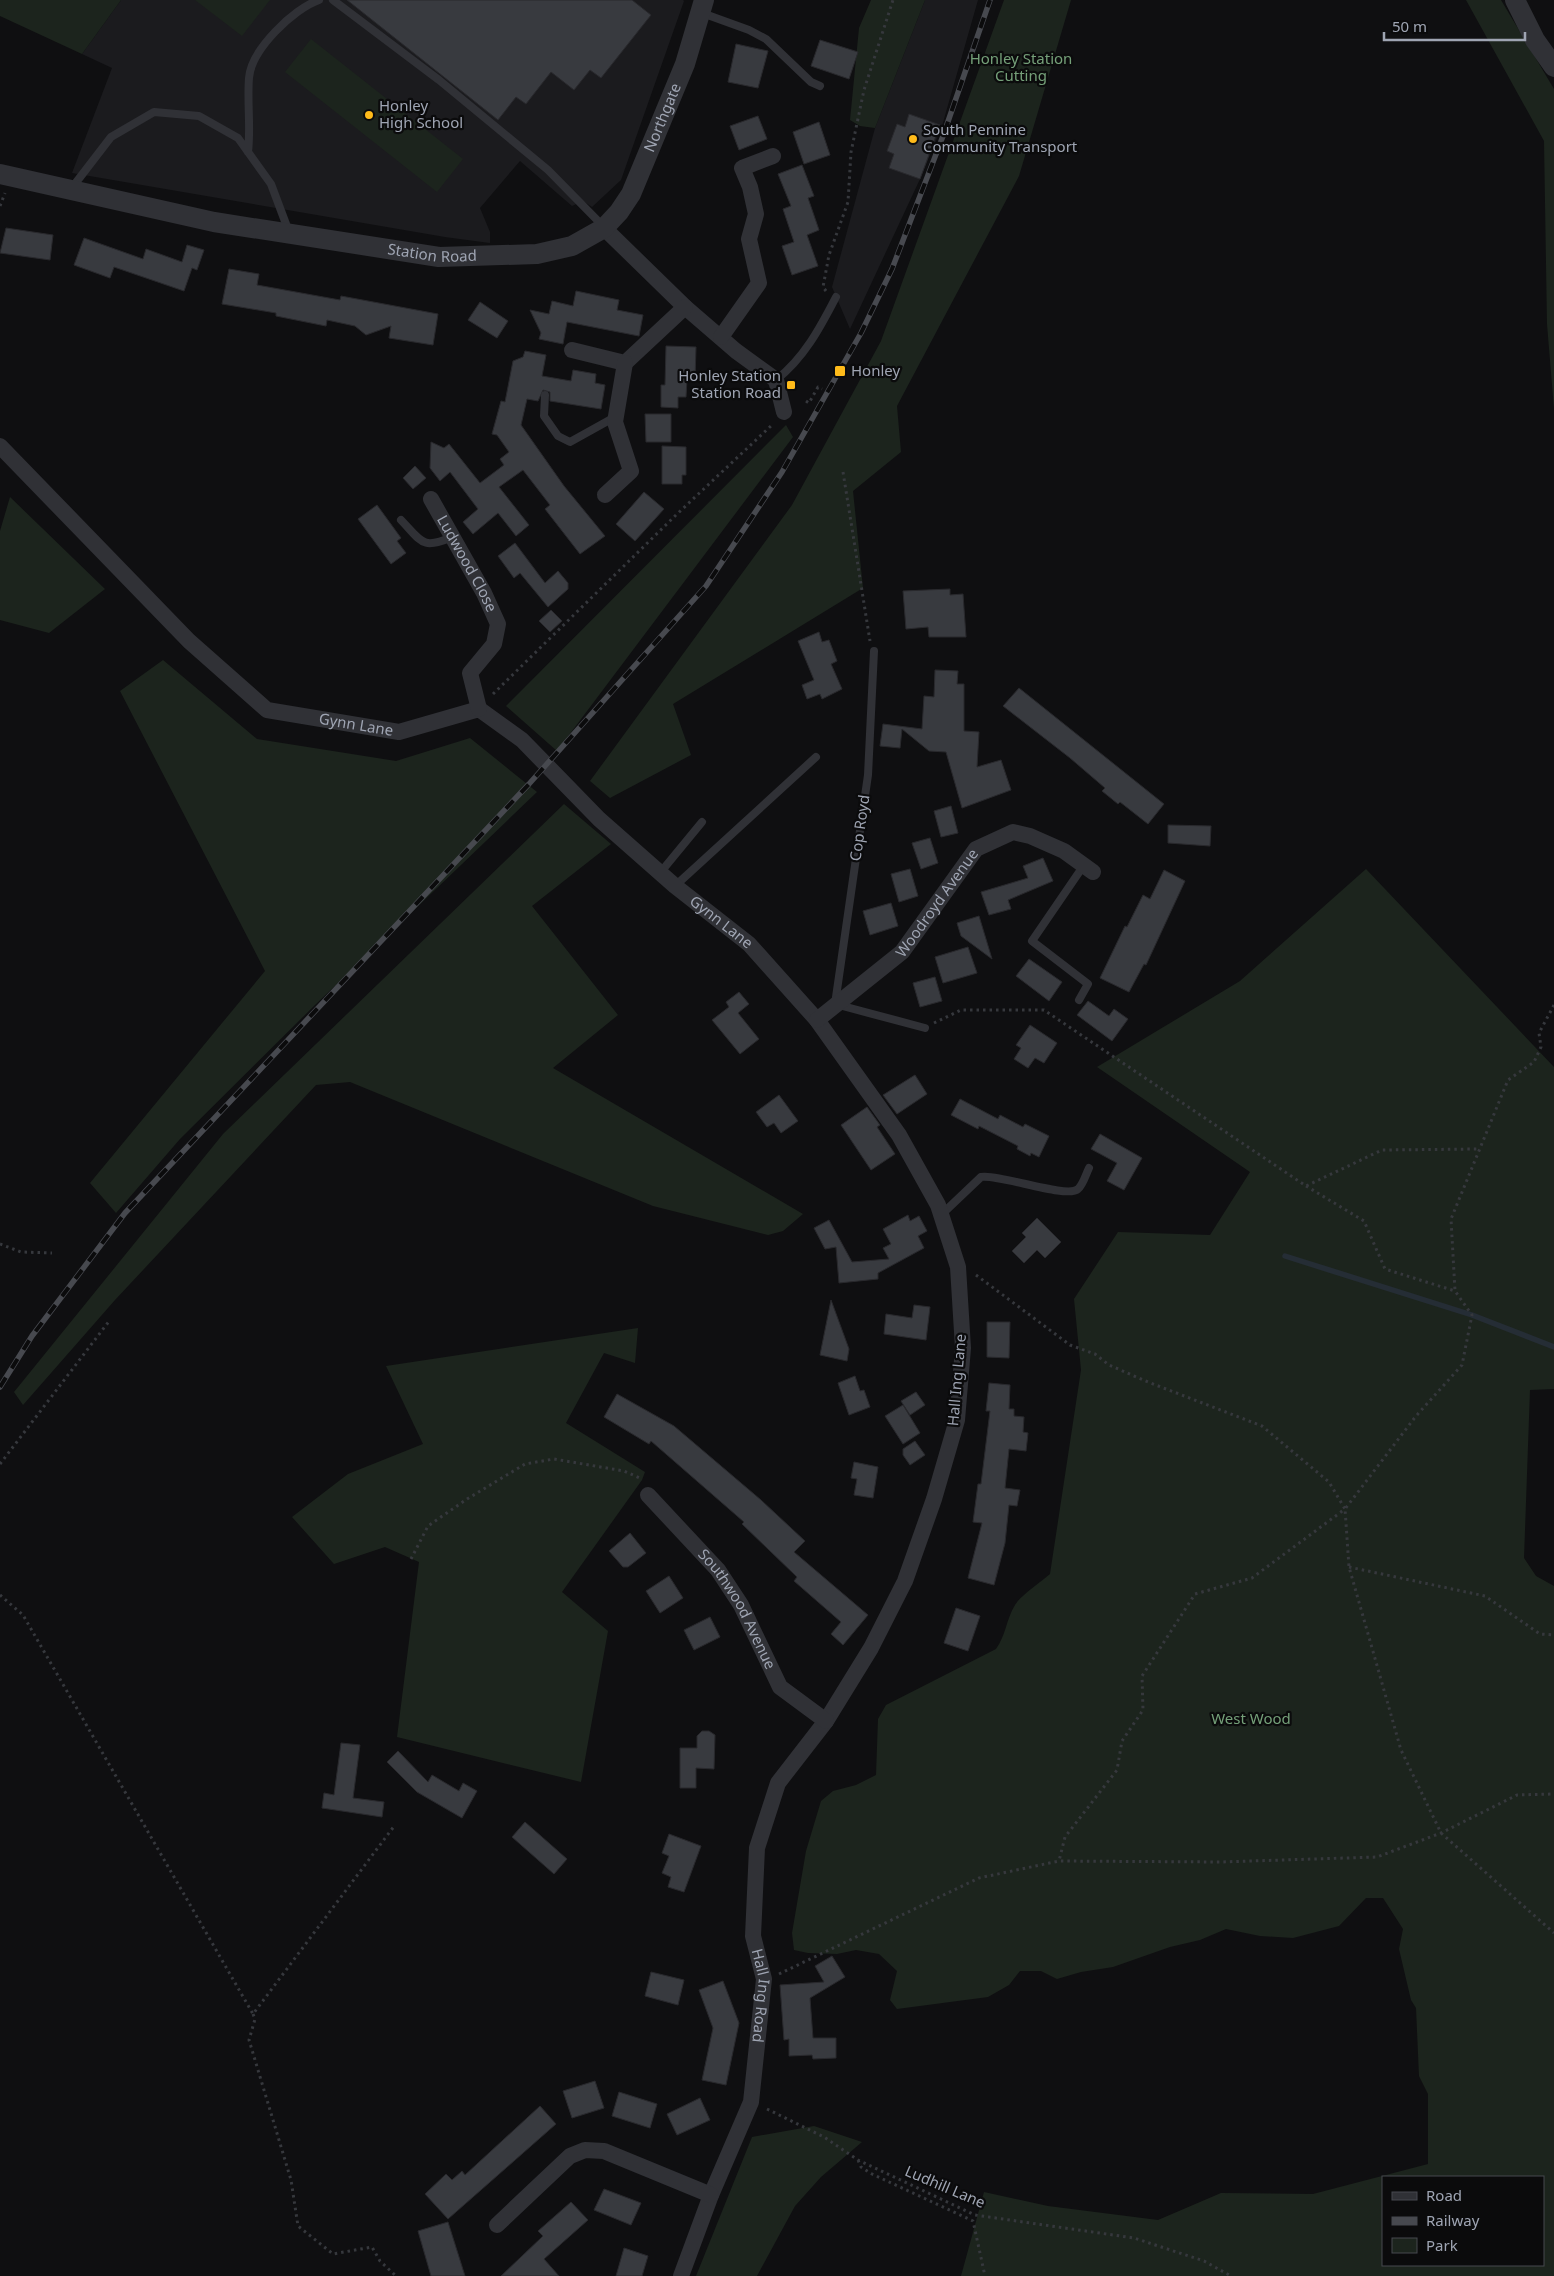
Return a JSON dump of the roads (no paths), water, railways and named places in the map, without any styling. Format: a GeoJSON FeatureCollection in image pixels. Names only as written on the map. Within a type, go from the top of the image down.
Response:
{"type":"FeatureCollection","features":[{"type":"Feature","properties":{"kind":"street"},"geometry":{"type":"LineString","coordinates":[[1515,0],[1535,40],[1554,67]]}},
{"type":"Feature","properties":{"kind":"street","name":"Northgate"},"geometry":{"type":"LineString","coordinates":[[604,228],[619,212],[631,194],[684,64],[702,6]]}},
{"type":"Feature","properties":{"kind":"street"},"geometry":{"type":"LineString","coordinates":[[720,337],[759,282],[749,239],[756,214],[750,188],[742,168],[773,156]]}},
{"type":"Feature","properties":{"kind":"street","name":"Station Road"},"geometry":{"type":"LineString","coordinates":[[0,174],[214,222],[439,257],[537,254],[572,246],[604,228]]}},
{"type":"Feature","properties":{"kind":"street"},"geometry":{"type":"LineString","coordinates":[[604,228],[685,307],[753,365],[776,380],[784,412]]}},
{"type":"Feature","properties":{"kind":"street"},"geometry":{"type":"LineString","coordinates":[[605,496],[631,471],[615,417],[626,363],[685,307]]}},
{"type":"Feature","properties":{"kind":"street"},"geometry":{"type":"LineString","coordinates":[[572,350],[626,363]]}},
{"type":"Feature","properties":{"kind":"street","name":"Gynn Lane"},"geometry":{"type":"LineString","coordinates":[[0,446],[189,642],[266,710],[399,732],[479,709],[522,740],[599,819],[660,873],[749,944],[817,1020]]}},
{"type":"Feature","properties":{"kind":"street","name":"Ludwood Close"},"geometry":{"type":"LineString","coordinates":[[431,499],[484,593],[498,624],[494,644],[470,673],[479,709]]}},
{"type":"Feature","properties":{"kind":"street","name":"Woodroyd Avenue"},"geometry":{"type":"LineString","coordinates":[[817,1020],[902,952],[976,849],[1013,832],[1030,836],[1064,851],[1088,869]]}},
{"type":"Feature","properties":{"kind":"street","name":"Hall Ing Lane"},"geometry":{"type":"LineString","coordinates":[[817,1020],[900,1135],[938,1205],[958,1267],[963,1348],[957,1420],[934,1499],[905,1581],[871,1648],[826,1721]]}},
{"type":"Feature","properties":{"kind":"street","name":"Southwood Avenue"},"geometry":{"type":"LineString","coordinates":[[648,1496],[718,1570],[741,1605],[780,1687],[826,1721]]}},
{"type":"Feature","properties":{"kind":"street","name":"Hall Ing Road"},"geometry":{"type":"LineString","coordinates":[[681,2276],[711,2195],[751,2102],[764,1979],[753,1936],[757,1848],[778,1783],[826,1721]]}},
{"type":"Feature","properties":{"kind":"street"},"geometry":{"type":"LineString","coordinates":[[497,2225],[570,2156],[585,2150],[604,2152],[711,2195]]}},
{"type":"Feature","properties":{"kind":"lane"},"geometry":{"type":"LineString","coordinates":[[248,152],[250,129],[249,76],[256,60],[270,38],[285,20],[300,9],[319,0]]}},
{"type":"Feature","properties":{"kind":"lane"},"geometry":{"type":"LineString","coordinates":[[333,0],[439,80],[548,170],[604,228]]}},
{"type":"Feature","properties":{"kind":"lane"},"geometry":{"type":"LineString","coordinates":[[702,6],[766,39],[811,82],[820,86]]}},
{"type":"Feature","properties":{"kind":"lane"},"geometry":{"type":"LineString","coordinates":[[71,189],[111,137],[154,112],[199,116],[238,138],[271,184],[290,235]]}},
{"type":"Feature","properties":{"kind":"lane"},"geometry":{"type":"LineString","coordinates":[[776,380],[788,370],[810,345],[835,299]]}},
{"type":"Feature","properties":{"kind":"lane"},"geometry":{"type":"LineString","coordinates":[[545,395],[544,416],[558,436],[570,442],[615,417]]}},
{"type":"Feature","properties":{"kind":"lane"},"geometry":{"type":"LineString","coordinates":[[401,520],[421,541],[428,544],[438,543],[452,537]]}},
{"type":"Feature","properties":{"kind":"lane","name":"Cop Royd"},"geometry":{"type":"LineString","coordinates":[[835,1004],[868,775],[874,651]]}},
{"type":"Feature","properties":{"kind":"lane"},"geometry":{"type":"LineString","coordinates":[[675,886],[816,757]]}},
{"type":"Feature","properties":{"kind":"lane"},"geometry":{"type":"LineString","coordinates":[[660,873],[702,822]]}},
{"type":"Feature","properties":{"kind":"lane"},"geometry":{"type":"LineString","coordinates":[[1079,1000],[1088,984],[1032,941],[1088,869]]}},
{"type":"Feature","properties":{"kind":"lane"},"geometry":{"type":"LineString","coordinates":[[835,1004],[925,1028]]}},
{"type":"Feature","properties":{"kind":"lane"},"geometry":{"type":"LineString","coordinates":[[941,1215],[980,1177],[997,1178],[1046,1189],[1074,1192],[1079,1189],[1089,1168]]}},
{"type":"Feature","properties":{"kind":"waterway"},"geometry":{"type":"LineString","coordinates":[[1285,1256],[1472,1315],[1554,1347]]}},
{"type":"Feature","properties":{"kind":"railway"},"geometry":{"type":"LineString","coordinates":[[0,1387],[32,1336],[125,1213],[529,784],[706,586],[782,472],[861,333],[892,269],[943,136],[990,0]]}},
{"type":"Feature","properties":{"kind":"place","name":"Honley High School"},"geometry":{"type":"Point","coordinates":[369,115]}},
{"type":"Feature","properties":{"kind":"place","name":"South Pennine Community Transport"},"geometry":{"type":"Point","coordinates":[913,139]}},
{"type":"Feature","properties":{"kind":"place","name":"Honley"},"geometry":{"type":"Point","coordinates":[840,371]}},
{"type":"Feature","properties":{"kind":"place","name":"Honley Station Station Road"},"geometry":{"type":"Point","coordinates":[791,385]}},
{"type":"Feature","properties":{"kind":"park label","name":"Honley Station Cutting"},"geometry":{"type":"Point","coordinates":[1021,68]}},
{"type":"Feature","properties":{"kind":"park label","name":"West Wood"},"geometry":{"type":"Point","coordinates":[1251,1719]}}]}
